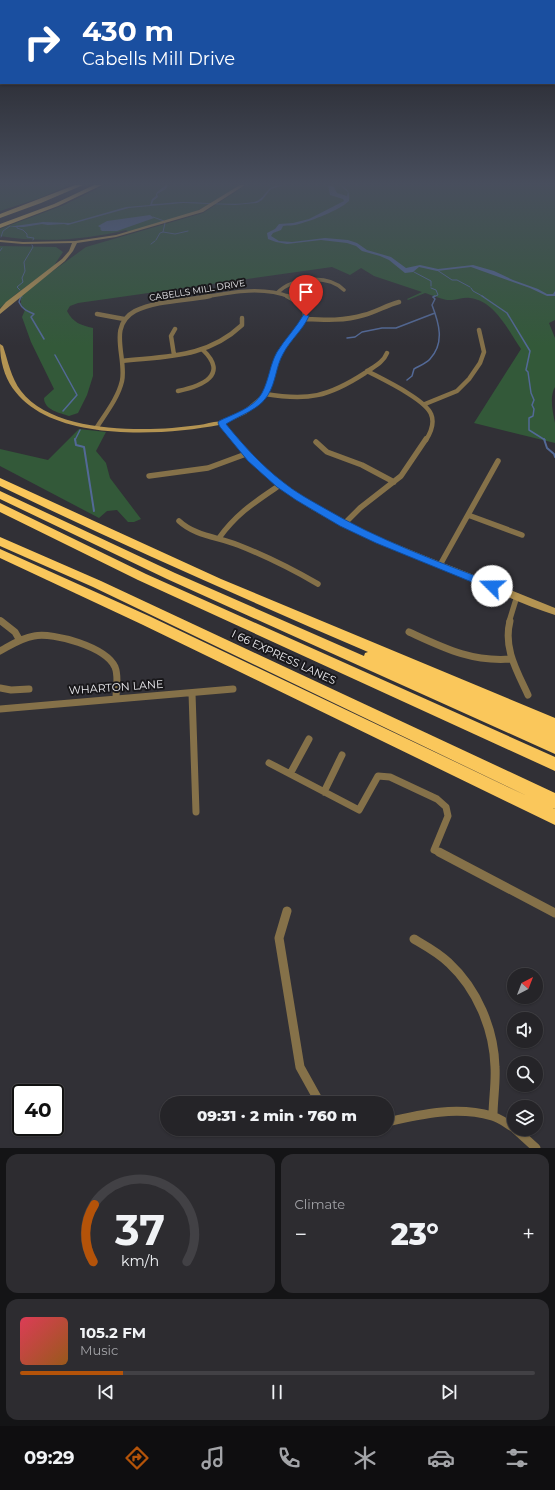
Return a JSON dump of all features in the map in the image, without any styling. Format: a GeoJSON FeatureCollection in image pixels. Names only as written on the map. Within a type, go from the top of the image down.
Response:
{"type":"FeatureCollection","features":[{"type":"Feature","properties":{"kind":"highway"},"geometry":{"type":"LineString","coordinates":[[0,482],[217,582],[555,725]]}},
{"type":"Feature","properties":{"kind":"highway"},"geometry":{"type":"LineString","coordinates":[[0,495],[171,576],[555,747]]}},
{"type":"Feature","properties":{"kind":"highway"},"geometry":{"type":"LineString","coordinates":[[0,499],[31,510]]}},
{"type":"Feature","properties":{"kind":"highway","name":"I 66 EXPRESS LANES"},"geometry":{"type":"LineString","coordinates":[[0,507],[142,577],[555,764]]}},
{"type":"Feature","properties":{"kind":"highway"},"geometry":{"type":"LineString","coordinates":[[0,536],[42,559]]}},
{"type":"Feature","properties":{"kind":"highway","name":"I 66 EXPRESS LANES"},"geometry":{"type":"LineString","coordinates":[[0,541],[42,559],[555,801]]}},
{"type":"Feature","properties":{"kind":"highway"},"geometry":{"type":"LineString","coordinates":[[0,553],[138,617],[555,817]]}},
{"type":"Feature","properties":{"kind":"highway"},"geometry":{"type":"LineString","coordinates":[[171,576],[271,615],[555,735]]}},
{"type":"Feature","properties":{"kind":"street"},"geometry":{"type":"LineString","coordinates":[[0,241],[23,243],[75,242],[96,239]]}},
{"type":"Feature","properties":{"kind":"street"},"geometry":{"type":"LineString","coordinates":[[0,312],[15,297],[65,260],[73,250],[75,242]]}},
{"type":"Feature","properties":{"kind":"street"},"geometry":{"type":"LineString","coordinates":[[277,293],[287,285],[308,280],[331,282],[342,287],[344,290]]}},
{"type":"Feature","properties":{"kind":"street","name":"CABELLS MILL DRIVE"},"geometry":{"type":"LineString","coordinates":[[124,319],[141,309],[158,304],[246,291],[277,293],[292,299],[300,304],[305,312],[305,319]]}},
{"type":"Feature","properties":{"kind":"street"},"geometry":{"type":"LineString","coordinates":[[1,350],[15,386],[29,403],[45,413],[59,419],[96,427],[124,430],[157,431],[192,428],[221,423],[245,412],[257,402],[265,394],[279,354],[305,319],[330,320],[353,318],[399,302]]}},
{"type":"Feature","properties":{"kind":"street"},"geometry":{"type":"LineString","coordinates":[[96,427],[119,389],[122,378],[119,331],[124,319],[97,314]]}},
{"type":"Feature","properties":{"kind":"street"},"geometry":{"type":"LineString","coordinates":[[122,361],[202,350],[234,333],[242,325],[242,318]]}},
{"type":"Feature","properties":{"kind":"street"},"geometry":{"type":"LineString","coordinates":[[174,355],[171,336],[175,329]]}},
{"type":"Feature","properties":{"kind":"street"},"geometry":{"type":"LineString","coordinates":[[425,404],[457,391],[469,379],[480,363],[484,352],[479,330]]}},
{"type":"Feature","properties":{"kind":"street"},"geometry":{"type":"LineString","coordinates":[[178,391],[194,387],[212,375],[214,363],[202,350]]}},
{"type":"Feature","properties":{"kind":"street"},"geometry":{"type":"LineString","coordinates":[[265,394],[294,398],[319,396],[341,388],[384,360],[387,353]]}},
{"type":"Feature","properties":{"kind":"street"},"geometry":{"type":"LineString","coordinates":[[344,524],[360,508],[401,476],[431,432],[433,418],[425,404],[415,396],[367,371]]}},
{"type":"Feature","properties":{"kind":"street"},"geometry":{"type":"LineString","coordinates":[[221,423],[246,454],[280,485],[344,524],[379,541],[555,612]]}},
{"type":"Feature","properties":{"kind":"street"},"geometry":{"type":"LineString","coordinates":[[316,442],[327,452],[362,465],[394,482]]}},
{"type":"Feature","properties":{"kind":"street"},"geometry":{"type":"LineString","coordinates":[[149,476],[208,468],[246,454]]}},
{"type":"Feature","properties":{"kind":"street"},"geometry":{"type":"LineString","coordinates":[[440,565],[498,461]]}},
{"type":"Feature","properties":{"kind":"street"},"geometry":{"type":"LineString","coordinates":[[219,538],[242,511],[280,485]]}},
{"type":"Feature","properties":{"kind":"street"},"geometry":{"type":"LineString","coordinates":[[468,515],[522,535]]}},
{"type":"Feature","properties":{"kind":"street"},"geometry":{"type":"LineString","coordinates":[[179,521],[189,530],[219,538],[262,555],[318,584]]}},
{"type":"Feature","properties":{"kind":"street"},"geometry":{"type":"LineString","coordinates":[[517,596],[508,626],[508,643],[511,659],[528,695]]}},
{"type":"Feature","properties":{"kind":"street"},"geometry":{"type":"LineString","coordinates":[[0,620],[12,629],[19,639]]}},
{"type":"Feature","properties":{"kind":"street"},"geometry":{"type":"LineString","coordinates":[[409,632],[454,653],[470,658],[494,661],[511,659]]}},
{"type":"Feature","properties":{"kind":"street"},"geometry":{"type":"LineString","coordinates":[[0,651],[19,639],[46,634],[68,638],[103,655],[113,663],[116,672],[116,698]]}},
{"type":"Feature","properties":{"kind":"street"},"geometry":{"type":"LineString","coordinates":[[0,688],[11,690],[29,689]]}},
{"type":"Feature","properties":{"kind":"street","name":"WHARTON LANE"},"geometry":{"type":"LineString","coordinates":[[0,708],[233,689]]}},
{"type":"Feature","properties":{"kind":"street"},"geometry":{"type":"LineString","coordinates":[[192,693],[196,812]]}},
{"type":"Feature","properties":{"kind":"street"},"geometry":{"type":"LineString","coordinates":[[290,774],[309,739]]}},
{"type":"Feature","properties":{"kind":"street"},"geometry":{"type":"LineString","coordinates":[[324,792],[342,755]]}},
{"type":"Feature","properties":{"kind":"street"},"geometry":{"type":"LineString","coordinates":[[269,762],[359,810],[378,776],[390,777],[437,799],[446,807],[448,816],[434,850],[555,913]]}},
{"type":"Feature","properties":{"kind":"street"},"geometry":{"type":"LineString","coordinates":[[287,911],[279,938],[300,1067],[316,1096]]}},
{"type":"Feature","properties":{"kind":"street"},"geometry":{"type":"LineString","coordinates":[[414,939],[438,954],[455,970],[478,1001],[491,1032],[495,1062],[493,1116]]}},
{"type":"Feature","properties":{"kind":"street"},"geometry":{"type":"LineString","coordinates":[[394,1120],[432,1112],[455,1111],[493,1116],[507,1125]]}},
{"type":"Feature","properties":{"kind":"street"},"geometry":{"type":"LineString","coordinates":[[524,1136],[536,1148]]}},
{"type":"Feature","properties":{"kind":"green space"},"geometry":{"type":"Polygon","coordinates":[[[25,239],[70,239],[48,240],[25,239]]]}},
{"type":"Feature","properties":{"kind":"green space"},"geometry":{"type":"Polygon","coordinates":[[[115,239],[555,239],[555,320],[549,323],[555,338],[555,387],[552,400],[555,423],[555,443],[474,423],[521,349],[506,325],[494,310],[479,300],[470,298],[449,300],[425,293],[408,300],[407,299],[422,292],[374,276],[361,268],[350,275],[332,267],[78,303],[70,306],[67,311],[75,321],[93,328],[93,376],[87,395],[78,413],[69,416],[57,412],[50,408],[45,402],[44,398],[54,389],[31,342],[22,317],[25,310],[21,304],[21,294],[86,247],[115,239]]]}},
{"type":"Feature","properties":{"kind":"green space"},"geometry":{"type":"Polygon","coordinates":[[[0,246],[56,247],[63,252],[55,264],[56,265],[16,294],[0,308],[0,246]]]}},
{"type":"Feature","properties":{"kind":"green space"},"geometry":{"type":"Polygon","coordinates":[[[79,429],[106,432],[96,451],[106,463],[110,478],[141,519],[134,522],[128,522],[117,510],[107,511],[99,518],[0,466],[0,449],[48,460],[79,429]]]}},
{"type":"Feature","properties":{"kind":"water"},"geometry":{"type":"Polygon","coordinates":[[[268,239],[275,239],[279,241],[292,242],[320,239],[348,240],[357,243],[367,250],[391,257],[406,268],[420,265],[438,269],[473,265],[494,271],[547,294],[553,294],[555,291],[555,296],[547,296],[530,288],[471,267],[437,271],[419,267],[413,272],[405,273],[389,260],[362,251],[356,246],[347,243],[321,240],[287,244],[268,239]]]}},
{"type":"Feature","properties":{"kind":"waterway"},"geometry":{"type":"LineString","coordinates":[[151,244],[155,241]]}},
{"type":"Feature","properties":{"kind":"waterway"},"geometry":{"type":"LineString","coordinates":[[20,290],[17,287],[23,282],[22,278],[25,271],[24,262],[33,247],[32,245]]}},
{"type":"Feature","properties":{"kind":"waterway"},"geometry":{"type":"LineString","coordinates":[[437,270],[452,280],[457,280],[470,287]]}},
{"type":"Feature","properties":{"kind":"waterway"},"geometry":{"type":"LineString","coordinates":[[414,272],[431,281],[431,286]]}},
{"type":"Feature","properties":{"kind":"waterway"},"geometry":{"type":"LineString","coordinates":[[431,288],[436,290],[438,295],[433,297]]}},
{"type":"Feature","properties":{"kind":"waterway"},"geometry":{"type":"LineString","coordinates":[[471,288],[473,291],[484,297]]}},
{"type":"Feature","properties":{"kind":"waterway"},"geometry":{"type":"LineString","coordinates":[[21,296],[19,302],[20,304],[25,310],[34,314],[31,317],[44,339]]}},
{"type":"Feature","properties":{"kind":"waterway"},"geometry":{"type":"LineString","coordinates":[[482,296],[507,313],[530,351],[526,370],[528,372],[531,393],[534,400],[532,405],[534,409],[533,416],[529,418],[529,430],[544,439]]}},
{"type":"Feature","properties":{"kind":"waterway"},"geometry":{"type":"LineString","coordinates":[[433,297],[435,299],[432,305],[435,313]]}},
{"type":"Feature","properties":{"kind":"waterway"},"geometry":{"type":"LineString","coordinates":[[347,338],[355,337],[362,332],[382,328],[396,328],[435,313]]}},
{"type":"Feature","properties":{"kind":"waterway"},"geometry":{"type":"LineString","coordinates":[[407,380],[412,376],[414,369],[430,359],[438,346],[439,333],[435,313]]}},
{"type":"Feature","properties":{"kind":"waterway"},"geometry":{"type":"LineString","coordinates":[[55,355],[77,395],[63,411]]}},
{"type":"Feature","properties":{"kind":"waterway"},"geometry":{"type":"LineString","coordinates":[[75,440],[80,430]]}},
{"type":"Feature","properties":{"kind":"waterway"},"geometry":{"type":"LineString","coordinates":[[544,439],[547,448],[554,454],[555,457]]}},
{"type":"Feature","properties":{"kind":"waterway"},"geometry":{"type":"LineString","coordinates":[[75,440],[76,445],[84,447],[94,511]]}},
{"type":"Feature","properties":{"kind":"route"},"geometry":{"type":"LineString","coordinates":[[306,316],[303,323],[282,348],[265,394],[254,406],[245,412],[221,423],[251,459],[280,485],[299,498],[344,524],[379,541],[492,586]]}}]}
